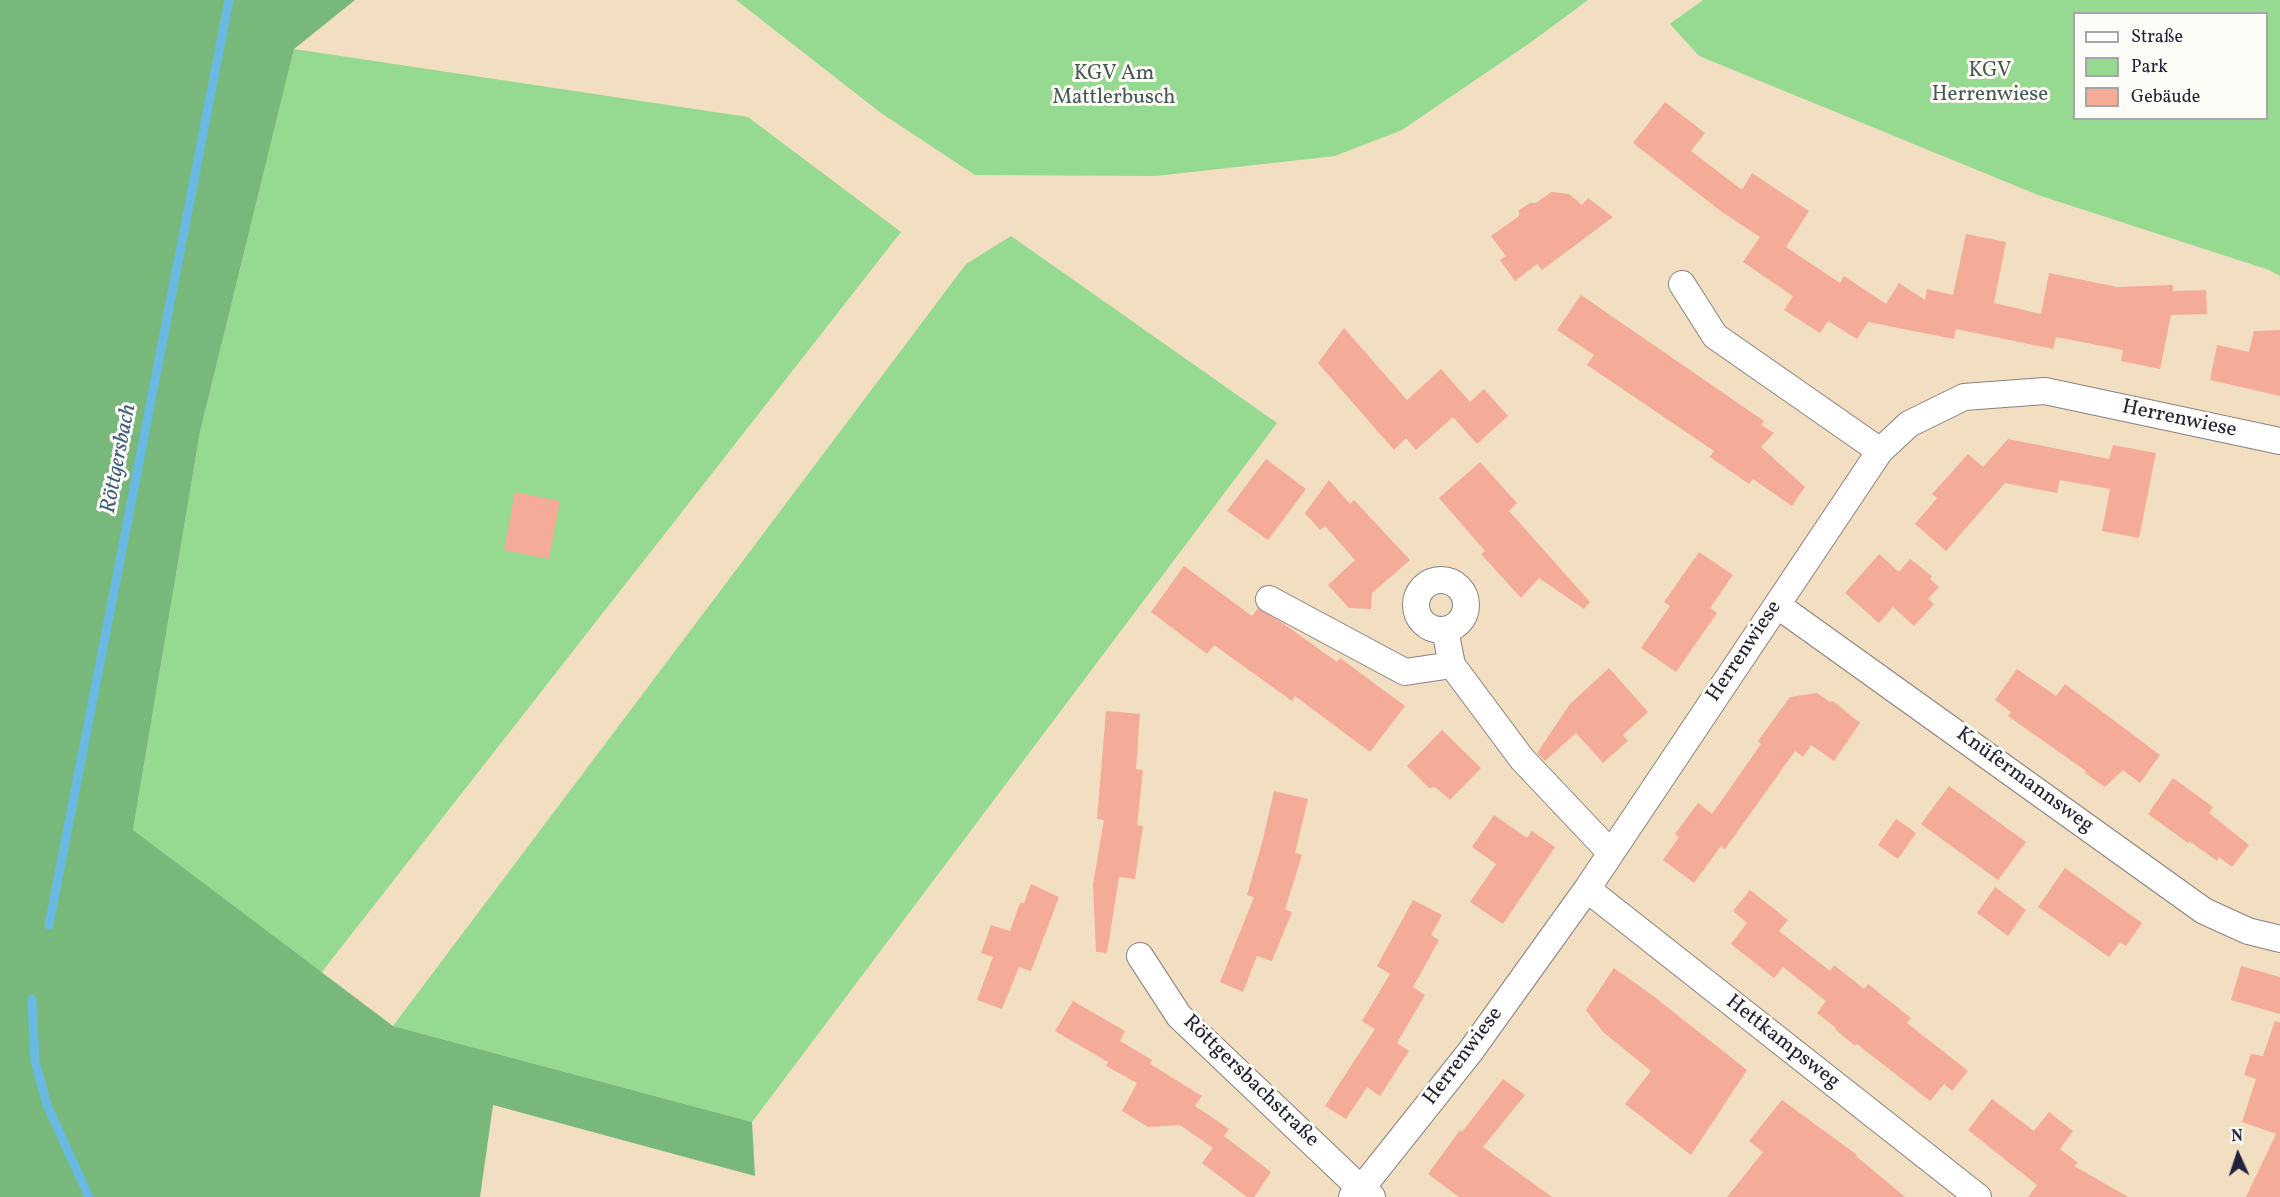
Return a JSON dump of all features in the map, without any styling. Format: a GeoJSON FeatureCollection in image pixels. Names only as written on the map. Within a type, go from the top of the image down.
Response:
{"type":"FeatureCollection","features":[{"type":"Feature","properties":{"kind":"street"},"geometry":{"type":"LineString","coordinates":[[1683,284],[1715,336],[1880,451]]}},
{"type":"Feature","properties":{"kind":"street","name":"Herrenwiese"},"geometry":{"type":"LineString","coordinates":[[1362,1194],[1470,1052],[1587,889],[1880,451],[1909,424],[1964,397],[2045,391],[2280,441]]}},
{"type":"Feature","properties":{"kind":"street"},"geometry":{"type":"LineString","coordinates":[[1269,599],[1405,672],[1452,665]]}},
{"type":"Feature","properties":{"kind":"street","name":"Knüfermannsweg"},"geometry":{"type":"LineString","coordinates":[[1777,605],[2204,910],[2248,931],[2280,939]]}},
{"type":"Feature","properties":{"kind":"street"},"geometry":{"type":"LineString","coordinates":[[1445,630],[1452,665],[1522,759],[1610,852]]}},
{"type":"Feature","properties":{"kind":"street","name":"Hettkampsweg"},"geometry":{"type":"LineString","coordinates":[[1587,889],[1978,1197]]}},
{"type":"Feature","properties":{"kind":"street","name":"Röttgersbachstraße"},"geometry":{"type":"LineString","coordinates":[[1140,956],[1179,1016],[1362,1194]]}},
{"type":"Feature","properties":{"kind":"green space"},"geometry":{"type":"Polygon","coordinates":[[[0,0],[355,0],[294,49],[200,432],[133,830],[393,1026],[752,1122],[755,1176],[493,1105],[480,1197],[0,1197],[0,0]]]}},
{"type":"Feature","properties":{"kind":"green space","name":"KGV Am Mattlerbusch"},"geometry":{"type":"Polygon","coordinates":[[[736,0],[1588,0],[1534,40],[1402,130],[1335,156],[1156,176],[975,175],[881,113],[736,0]]]}},
{"type":"Feature","properties":{"kind":"green space","name":"KGV Herrenwiese"},"geometry":{"type":"Polygon","coordinates":[[[1703,0],[2280,0],[2280,276],[2269,270],[2038,195],[1699,56],[1670,24],[1703,0]]]}},
{"type":"Feature","properties":{"kind":"green space"},"geometry":{"type":"Polygon","coordinates":[[[294,49],[748,117],[901,232],[321,973],[133,830],[200,432],[294,49]]]}},
{"type":"Feature","properties":{"kind":"green space"},"geometry":{"type":"Polygon","coordinates":[[[1011,236],[1277,423],[752,1122],[393,1026],[966,264],[1011,236]]]}},
{"type":"Feature","properties":{"kind":"building"},"geometry":{"type":"Polygon","coordinates":[[[1665,102],[1705,133],[1691,151],[1742,190],[1752,173],[1809,211],[1786,247],[1840,283],[1844,276],[1886,304],[1899,283],[1925,300],[1927,289],[1953,295],[1966,234],[2006,242],[1994,303],[2041,314],[2049,273],[2117,287],[2173,285],[2173,291],[2206,290],[2207,314],[2171,315],[2160,369],[2121,361],[2123,350],[2056,337],[2053,349],[1956,329],[1954,339],[1868,322],[1857,339],[1828,321],[1820,333],[1784,310],[1793,296],[1743,262],[1760,237],[1722,212],[1633,143],[1665,102]]]}},
{"type":"Feature","properties":{"kind":"building"},"geometry":{"type":"Polygon","coordinates":[[[1551,192],[1569,194],[1582,205],[1588,198],[1613,217],[1542,270],[1537,264],[1515,281],[1500,260],[1506,256],[1491,236],[1519,216],[1519,210],[1530,203],[1536,203],[1551,192]]]}},
{"type":"Feature","properties":{"kind":"building"},"geometry":{"type":"Polygon","coordinates":[[[1581,295],[1764,421],[1761,425],[1774,433],[1761,447],[1805,487],[1792,506],[1753,479],[1749,484],[1710,457],[1714,451],[1587,365],[1594,355],[1557,330],[1581,295]]]}},
{"type":"Feature","properties":{"kind":"building"},"geometry":{"type":"Polygon","coordinates":[[[1344,328],[1407,400],[1441,369],[1470,402],[1484,389],[1508,416],[1477,444],[1453,417],[1416,450],[1406,438],[1394,450],[1318,363],[1344,328]]]}},
{"type":"Feature","properties":{"kind":"building"},"geometry":{"type":"Polygon","coordinates":[[[2280,330],[2280,396],[2210,380],[2217,345],[2249,352],[2254,331],[2280,330]]]}},
{"type":"Feature","properties":{"kind":"building"},"geometry":{"type":"Polygon","coordinates":[[[2008,439],[2109,459],[2113,445],[2156,453],[2139,538],[2102,531],[2110,489],[2060,480],[2057,493],[2005,483],[1946,551],[1915,524],[1937,498],[1932,494],[1968,454],[1983,467],[2008,439]]]}},
{"type":"Feature","properties":{"kind":"building"},"geometry":{"type":"Polygon","coordinates":[[[1266,459],[1306,489],[1268,540],[1227,511],[1266,459]]]}},
{"type":"Feature","properties":{"kind":"building"},"geometry":{"type":"Polygon","coordinates":[[[1480,462],[1517,503],[1509,511],[1590,602],[1584,609],[1539,578],[1521,598],[1481,554],[1485,551],[1439,498],[1480,462]]]}},
{"type":"Feature","properties":{"kind":"building"},"geometry":{"type":"Polygon","coordinates":[[[1329,480],[1350,504],[1354,500],[1410,560],[1372,593],[1371,609],[1349,608],[1328,585],[1355,560],[1325,526],[1320,530],[1305,513],[1329,480]]]}},
{"type":"Feature","properties":{"kind":"building"},"geometry":{"type":"Polygon","coordinates":[[[515,492],[560,501],[549,559],[504,550],[515,492]]]}},
{"type":"Feature","properties":{"kind":"building"},"geometry":{"type":"Polygon","coordinates":[[[1699,552],[1733,575],[1710,608],[1717,613],[1676,672],[1641,648],[1670,606],[1664,602],[1699,552]]]}},
{"type":"Feature","properties":{"kind":"building"},"geometry":{"type":"Polygon","coordinates":[[[1879,554],[1899,572],[1910,559],[1932,576],[1930,579],[1939,587],[1928,599],[1934,604],[1914,626],[1893,607],[1879,623],[1845,593],[1879,554]]]}},
{"type":"Feature","properties":{"kind":"building"},"geometry":{"type":"Polygon","coordinates":[[[1184,566],[1252,616],[1258,608],[1337,662],[1340,658],[1405,706],[1370,752],[1295,696],[1292,701],[1214,645],[1207,654],[1151,612],[1184,566]]]}},
{"type":"Feature","properties":{"kind":"building"},"geometry":{"type":"Polygon","coordinates":[[[1609,668],[1648,712],[1623,735],[1628,741],[1603,763],[1576,733],[1545,761],[1537,753],[1570,704],[1609,668]]]}},
{"type":"Feature","properties":{"kind":"building"},"geometry":{"type":"Polygon","coordinates":[[[2017,669],[2056,696],[2065,684],[2160,755],[2140,783],[2123,770],[2105,787],[2008,716],[2011,712],[1995,700],[2017,669]]]}},
{"type":"Feature","properties":{"kind":"building"},"geometry":{"type":"Polygon","coordinates":[[[1817,693],[1830,702],[1833,701],[1860,723],[1834,761],[1811,745],[1803,757],[1795,751],[1725,849],[1721,846],[1694,883],[1663,860],[1679,837],[1675,834],[1698,803],[1712,814],[1761,744],[1758,741],[1790,697],[1817,693]]]}},
{"type":"Feature","properties":{"kind":"building"},"geometry":{"type":"Polygon","coordinates":[[[1106,711],[1140,714],[1136,769],[1143,770],[1137,825],[1143,826],[1135,879],[1119,877],[1107,953],[1096,952],[1093,884],[1104,820],[1097,819],[1106,711]]]}},
{"type":"Feature","properties":{"kind":"building"},"geometry":{"type":"Polygon","coordinates":[[[1442,730],[1481,768],[1450,800],[1435,787],[1429,788],[1407,766],[1442,730]]]}},
{"type":"Feature","properties":{"kind":"building"},"geometry":{"type":"Polygon","coordinates":[[[2173,778],[2213,807],[2209,813],[2249,845],[2232,867],[2219,857],[2217,861],[2189,841],[2188,843],[2148,814],[2173,778]]]}},
{"type":"Feature","properties":{"kind":"building"},"geometry":{"type":"Polygon","coordinates":[[[1949,786],[2026,842],[1998,880],[1921,824],[1949,786]]]}},
{"type":"Feature","properties":{"kind":"building"},"geometry":{"type":"Polygon","coordinates":[[[1274,791],[1308,799],[1295,853],[1302,855],[1285,909],[1292,912],[1272,961],[1257,956],[1243,992],[1220,982],[1254,897],[1247,895],[1274,791]]]}},
{"type":"Feature","properties":{"kind":"building"},"geometry":{"type":"Polygon","coordinates":[[[1494,815],[1527,838],[1532,831],[1555,847],[1503,924],[1470,902],[1496,864],[1472,847],[1494,815]]]}},
{"type":"Feature","properties":{"kind":"building"},"geometry":{"type":"Polygon","coordinates":[[[1896,819],[1916,833],[1898,859],[1878,845],[1896,819]]]}},
{"type":"Feature","properties":{"kind":"building"},"geometry":{"type":"Polygon","coordinates":[[[2065,868],[2142,923],[2126,946],[2120,942],[2109,957],[2038,907],[2065,868]]]}},
{"type":"Feature","properties":{"kind":"building"},"geometry":{"type":"Polygon","coordinates":[[[1031,884],[1059,897],[1031,971],[1019,967],[1002,1009],[977,1000],[993,957],[981,953],[991,925],[1010,931],[1020,903],[1024,903],[1031,884]]]}},
{"type":"Feature","properties":{"kind":"building"},"geometry":{"type":"Polygon","coordinates":[[[1995,887],[2026,910],[2008,936],[1977,913],[1995,887]]]}},
{"type":"Feature","properties":{"kind":"building"},"geometry":{"type":"Polygon","coordinates":[[[1750,890],[1788,920],[1779,931],[1830,971],[1834,965],[1864,989],[1868,984],[1911,1018],[1907,1023],[1968,1071],[1952,1091],[1944,1084],[1930,1101],[1857,1044],[1855,1046],[1817,1013],[1826,1001],[1783,967],[1774,978],[1731,944],[1747,923],[1733,911],[1750,890]]]}},
{"type":"Feature","properties":{"kind":"building"},"geometry":{"type":"Polygon","coordinates":[[[1413,900],[1442,915],[1431,935],[1439,940],[1413,987],[1425,995],[1397,1043],[1409,1051],[1380,1096],[1367,1087],[1346,1119],[1325,1106],[1375,1029],[1362,1021],[1390,974],[1377,966],[1413,900]]]}},
{"type":"Feature","properties":{"kind":"building"},"geometry":{"type":"Polygon","coordinates":[[[2241,966],[2280,977],[2280,1014],[2231,1000],[2241,966]]]}},
{"type":"Feature","properties":{"kind":"building"},"geometry":{"type":"Polygon","coordinates":[[[1614,968],[1747,1070],[1691,1155],[1625,1104],[1651,1071],[1603,1032],[1586,1010],[1614,968]]]}},
{"type":"Feature","properties":{"kind":"building"},"geometry":{"type":"Polygon","coordinates":[[[1073,1001],[1125,1031],[1120,1041],[1152,1060],[1150,1064],[1202,1096],[1195,1106],[1229,1129],[1224,1136],[1271,1172],[1254,1197],[1247,1197],[1202,1163],[1213,1148],[1180,1125],[1148,1127],[1122,1111],[1137,1083],[1106,1066],[1108,1062],[1055,1031],[1073,1001]]]}},
{"type":"Feature","properties":{"kind":"building"},"geometry":{"type":"Polygon","coordinates":[[[2275,1021],[2280,1022],[2280,1197],[2246,1197],[2276,1134],[2242,1122],[2256,1079],[2244,1075],[2251,1054],[2263,1056],[2275,1021]]]}},
{"type":"Feature","properties":{"kind":"building"},"geometry":{"type":"Polygon","coordinates":[[[1503,1079],[1525,1095],[1483,1147],[1552,1197],[1459,1197],[1428,1174],[1460,1130],[1462,1132],[1503,1079]]]}},
{"type":"Feature","properties":{"kind":"building"},"geometry":{"type":"Polygon","coordinates":[[[1992,1099],[2034,1131],[2049,1112],[2073,1131],[2060,1149],[2078,1163],[2074,1166],[2128,1197],[2028,1197],[2037,1185],[1968,1130],[1992,1099]]]}},
{"type":"Feature","properties":{"kind":"building"},"geometry":{"type":"Polygon","coordinates":[[[1782,1100],[1857,1155],[1905,1197],[1727,1197],[1763,1152],[1749,1141],[1782,1100]]]}},
{"type":"Feature","properties":{"kind":"waterway","name":"Röttgersbach"},"geometry":{"type":"LineString","coordinates":[[49,925],[229,0]]}},
{"type":"Feature","properties":{"kind":"waterway","name":"Röttgersbach"},"geometry":{"type":"LineString","coordinates":[[32,999],[35,1061],[47,1105],[89,1197]]}}]}
